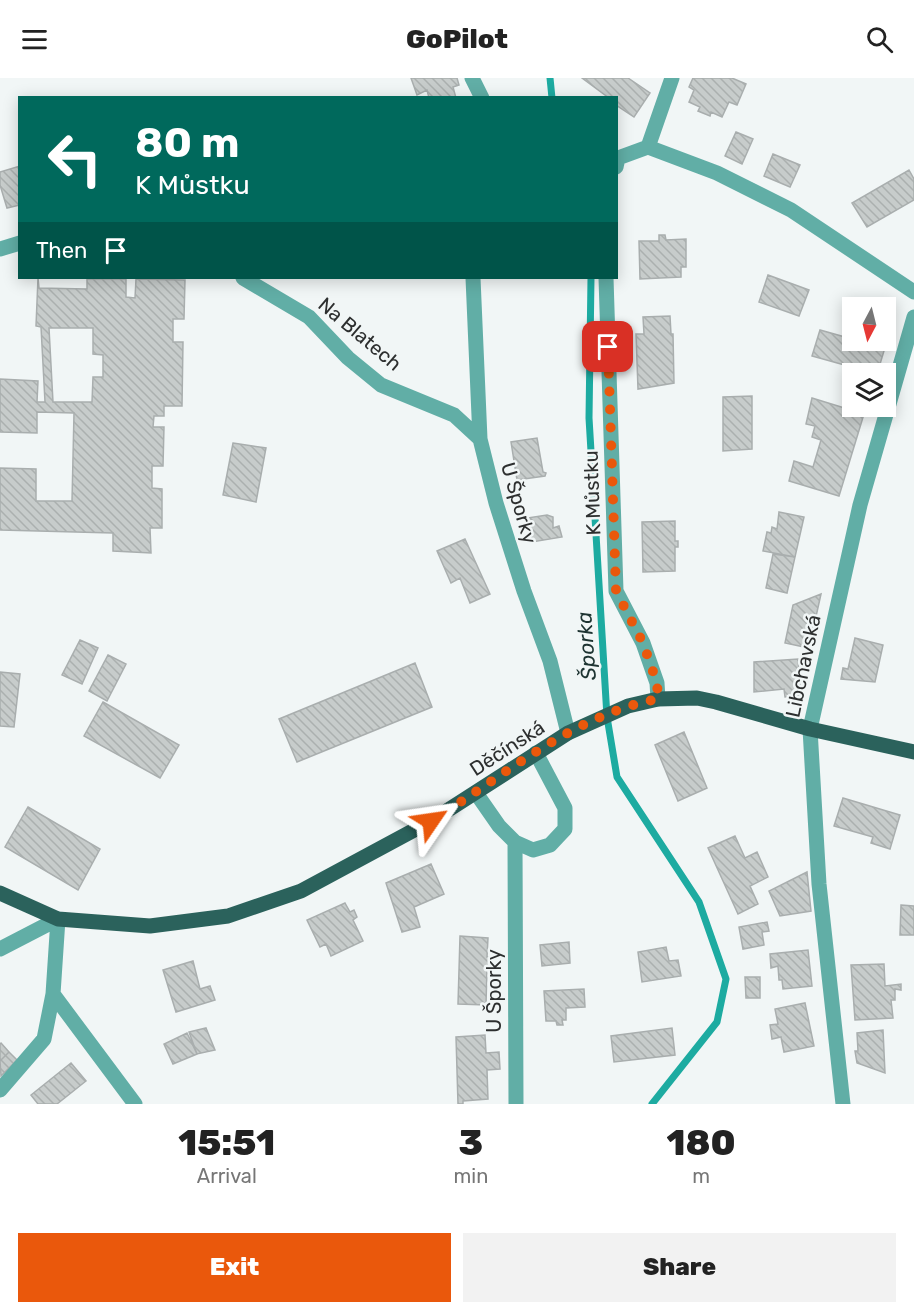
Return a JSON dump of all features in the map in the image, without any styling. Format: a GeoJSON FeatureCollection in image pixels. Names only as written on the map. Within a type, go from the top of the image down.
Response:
{"type":"FeatureCollection","features":[{"type":"Feature","properties":{"kind":"main road","name":"Děčínská"},"geometry":{"type":"LineString","coordinates":[[0,892],[58,919],[150,926],[228,916],[301,891],[431,821],[584,724],[628,706],[658,699],[697,698],[810,729],[914,752]]}},
{"type":"Feature","properties":{"kind":"street"},"geometry":{"type":"LineString","coordinates":[[472,78],[481,96]]}},
{"type":"Feature","properties":{"kind":"street"},"geometry":{"type":"LineString","coordinates":[[648,147],[672,78]]}},
{"type":"Feature","properties":{"kind":"street"},"geometry":{"type":"LineString","coordinates":[[618,161],[648,147],[717,173],[790,210],[914,292]]}},
{"type":"Feature","properties":{"kind":"street"},"geometry":{"type":"LineString","coordinates":[[0,249],[18,244]]}},
{"type":"Feature","properties":{"kind":"street","name":"Na Blatech"},"geometry":{"type":"LineString","coordinates":[[245,279],[309,317],[348,358],[381,385],[454,415],[480,439]]}},
{"type":"Feature","properties":{"kind":"street","name":"U Šporky"},"geometry":{"type":"LineString","coordinates":[[473,279],[480,439],[524,591],[550,661],[568,733]]}},
{"type":"Feature","properties":{"kind":"street","name":"K Můstku"},"geometry":{"type":"LineString","coordinates":[[606,279],[616,591],[643,643],[657,683],[658,699]]}},
{"type":"Feature","properties":{"kind":"street","name":"Libchavská"},"geometry":{"type":"LineString","coordinates":[[843,1104],[819,884],[810,729],[860,505],[914,318]]}},
{"type":"Feature","properties":{"kind":"street"},"geometry":{"type":"LineString","coordinates":[[476,794],[499,826],[515,842],[532,850],[550,846],[565,829],[565,808],[536,753]]}},
{"type":"Feature","properties":{"kind":"street","name":"U Šporky"},"geometry":{"type":"LineString","coordinates":[[515,842],[516,1104]]}},
{"type":"Feature","properties":{"kind":"street"},"geometry":{"type":"LineString","coordinates":[[0,949],[58,919]]}},
{"type":"Feature","properties":{"kind":"street"},"geometry":{"type":"LineString","coordinates":[[0,1090],[44,1039],[53,994],[58,919]]}},
{"type":"Feature","properties":{"kind":"street"},"geometry":{"type":"LineString","coordinates":[[53,994],[135,1104]]}},
{"type":"Feature","properties":{"kind":"building"},"geometry":{"type":"Polygon","coordinates":[[[411,78],[457,78],[459,85],[453,87],[455,96],[428,96],[427,90],[417,95],[411,78]]]}},
{"type":"Feature","properties":{"kind":"building"},"geometry":{"type":"Polygon","coordinates":[[[582,78],[628,78],[650,93],[634,117],[618,106],[618,96],[606,96],[582,78]]]}},
{"type":"Feature","properties":{"kind":"building"},"geometry":{"type":"Polygon","coordinates":[[[693,78],[732,78],[746,84],[737,105],[729,102],[722,117],[711,112],[710,116],[698,111],[700,107],[689,102],[694,90],[689,87],[693,78]]]}},
{"type":"Feature","properties":{"kind":"building"},"geometry":{"type":"Polygon","coordinates":[[[736,132],[753,139],[742,164],[725,156],[736,132]]]}},
{"type":"Feature","properties":{"kind":"building"},"geometry":{"type":"Polygon","coordinates":[[[773,154],[800,165],[790,187],[764,176],[773,154]]]}},
{"type":"Feature","properties":{"kind":"building"},"geometry":{"type":"Polygon","coordinates":[[[18,167],[18,205],[7,208],[0,185],[0,172],[18,167]]]}},
{"type":"Feature","properties":{"kind":"building"},"geometry":{"type":"Polygon","coordinates":[[[909,170],[914,179],[914,200],[867,227],[852,203],[909,170]]]}},
{"type":"Feature","properties":{"kind":"building"},"geometry":{"type":"Polygon","coordinates":[[[659,235],[665,235],[666,240],[686,239],[686,267],[681,267],[681,277],[640,279],[639,241],[659,241],[659,235]]]}},
{"type":"Feature","properties":{"kind":"building"},"geometry":{"type":"Polygon","coordinates":[[[768,275],[809,290],[799,316],[759,302],[768,275]]]}},
{"type":"Feature","properties":{"kind":"building"},"geometry":{"type":"Polygon","coordinates":[[[38,279],[39,288],[87,289],[87,279],[126,279],[126,297],[135,298],[136,279],[185,280],[184,319],[173,319],[173,342],[183,342],[182,406],[164,406],[164,416],[154,416],[153,427],[164,427],[163,466],[152,466],[152,488],[162,489],[162,528],[150,528],[151,553],[113,551],[113,533],[0,530],[0,468],[36,469],[36,501],[72,501],[74,413],[37,412],[37,433],[0,432],[0,379],[38,381],[37,402],[45,402],[41,327],[36,326],[38,279]],[[49,328],[53,402],[92,402],[93,377],[103,377],[103,355],[93,354],[93,328],[49,328]]]}},
{"type":"Feature","properties":{"kind":"building"},"geometry":{"type":"Polygon","coordinates":[[[670,316],[671,334],[673,334],[674,383],[638,389],[636,334],[644,334],[643,317],[670,316]]]}},
{"type":"Feature","properties":{"kind":"building"},"geometry":{"type":"Polygon","coordinates":[[[820,330],[842,336],[842,351],[884,351],[880,363],[842,364],[812,356],[820,330]]]}},
{"type":"Feature","properties":{"kind":"building"},"geometry":{"type":"Polygon","coordinates":[[[752,396],[752,449],[723,451],[723,397],[752,396]]]}},
{"type":"Feature","properties":{"kind":"building"},"geometry":{"type":"Polygon","coordinates":[[[812,398],[842,407],[842,417],[863,417],[839,496],[789,481],[794,461],[813,467],[821,440],[812,437],[815,426],[806,424],[812,398]]]}},
{"type":"Feature","properties":{"kind":"building"},"geometry":{"type":"Polygon","coordinates":[[[537,438],[545,476],[517,480],[511,442],[537,438]]]}},
{"type":"Feature","properties":{"kind":"building"},"geometry":{"type":"Polygon","coordinates":[[[233,443],[266,448],[256,502],[223,495],[233,443]]]}},
{"type":"Feature","properties":{"kind":"building"},"geometry":{"type":"Polygon","coordinates":[[[779,512],[804,517],[795,557],[763,551],[767,532],[771,533],[772,527],[777,529],[779,512]]]}},
{"type":"Feature","properties":{"kind":"building"},"geometry":{"type":"Polygon","coordinates":[[[547,515],[553,517],[553,528],[559,526],[562,537],[532,542],[527,518],[547,515]]]}},
{"type":"Feature","properties":{"kind":"building"},"geometry":{"type":"Polygon","coordinates":[[[675,521],[675,541],[678,541],[678,547],[675,547],[675,571],[643,572],[642,522],[675,521]]]}},
{"type":"Feature","properties":{"kind":"building"},"geometry":{"type":"Polygon","coordinates":[[[465,539],[490,594],[470,603],[460,578],[451,583],[437,551],[465,539]]]}},
{"type":"Feature","properties":{"kind":"building"},"geometry":{"type":"Polygon","coordinates":[[[773,554],[795,557],[787,593],[766,588],[773,554]]]}},
{"type":"Feature","properties":{"kind":"building"},"geometry":{"type":"Polygon","coordinates":[[[821,594],[809,648],[785,643],[793,605],[821,594]]]}},
{"type":"Feature","properties":{"kind":"building"},"geometry":{"type":"Polygon","coordinates":[[[855,638],[883,645],[875,682],[841,679],[843,668],[848,669],[855,638]]]}},
{"type":"Feature","properties":{"kind":"building"},"geometry":{"type":"Polygon","coordinates":[[[80,640],[98,648],[82,684],[62,675],[80,640]]]}},
{"type":"Feature","properties":{"kind":"building"},"geometry":{"type":"Polygon","coordinates":[[[108,655],[126,664],[107,701],[89,691],[108,655]]]}},
{"type":"Feature","properties":{"kind":"building"},"geometry":{"type":"Polygon","coordinates":[[[798,659],[801,695],[785,697],[784,689],[754,692],[754,662],[798,659]]]}},
{"type":"Feature","properties":{"kind":"building"},"geometry":{"type":"Polygon","coordinates":[[[415,663],[432,707],[297,762],[279,719],[415,663]]]}},
{"type":"Feature","properties":{"kind":"building"},"geometry":{"type":"Polygon","coordinates":[[[0,672],[20,674],[14,727],[0,726],[0,672]]]}},
{"type":"Feature","properties":{"kind":"building"},"geometry":{"type":"Polygon","coordinates":[[[103,702],[179,745],[160,778],[84,736],[103,702]]]}},
{"type":"Feature","properties":{"kind":"building"},"geometry":{"type":"Polygon","coordinates":[[[684,732],[707,788],[678,801],[655,745],[684,732]]]}},
{"type":"Feature","properties":{"kind":"building"},"geometry":{"type":"Polygon","coordinates":[[[843,798],[900,815],[890,849],[871,843],[873,837],[834,826],[843,798]]]}},
{"type":"Feature","properties":{"kind":"building"},"geometry":{"type":"Polygon","coordinates":[[[28,807],[100,849],[78,890],[5,847],[28,807]]]}},
{"type":"Feature","properties":{"kind":"building"},"geometry":{"type":"Polygon","coordinates":[[[735,836],[745,858],[757,852],[768,877],[750,886],[758,904],[738,914],[708,848],[735,836]]]}},
{"type":"Feature","properties":{"kind":"building"},"geometry":{"type":"Polygon","coordinates":[[[431,864],[444,894],[414,907],[420,927],[402,932],[386,883],[431,864]]]}},
{"type":"Feature","properties":{"kind":"building"},"geometry":{"type":"Polygon","coordinates":[[[807,872],[811,911],[780,916],[769,891],[807,872]]]}},
{"type":"Feature","properties":{"kind":"building"},"geometry":{"type":"Polygon","coordinates":[[[345,903],[350,912],[354,910],[357,917],[353,920],[363,941],[331,956],[326,944],[320,947],[307,920],[345,903]]]}},
{"type":"Feature","properties":{"kind":"building"},"geometry":{"type":"Polygon","coordinates":[[[901,905],[914,906],[914,935],[900,935],[901,905]]]}},
{"type":"Feature","properties":{"kind":"building"},"geometry":{"type":"Polygon","coordinates":[[[767,922],[769,931],[762,932],[764,945],[743,949],[739,927],[767,922]]]}},
{"type":"Feature","properties":{"kind":"building"},"geometry":{"type":"Polygon","coordinates":[[[460,936],[488,938],[487,957],[493,957],[493,968],[487,968],[486,1005],[458,1004],[460,936]]]}},
{"type":"Feature","properties":{"kind":"building"},"geometry":{"type":"Polygon","coordinates":[[[569,942],[570,963],[542,966],[540,945],[569,942]]]}},
{"type":"Feature","properties":{"kind":"building"},"geometry":{"type":"Polygon","coordinates":[[[666,947],[669,961],[678,960],[681,976],[642,982],[638,952],[666,947]]]}},
{"type":"Feature","properties":{"kind":"building"},"geometry":{"type":"Polygon","coordinates":[[[808,950],[812,986],[783,989],[782,980],[779,980],[778,966],[771,968],[770,954],[808,950]]]}},
{"type":"Feature","properties":{"kind":"building"},"geometry":{"type":"Polygon","coordinates":[[[193,961],[200,989],[210,986],[215,1000],[176,1012],[163,970],[193,961]]]}},
{"type":"Feature","properties":{"kind":"building"},"geometry":{"type":"Polygon","coordinates":[[[884,964],[885,986],[901,984],[901,990],[895,989],[895,1000],[891,1000],[893,1018],[855,1020],[851,965],[884,964]]]}},
{"type":"Feature","properties":{"kind":"building"},"geometry":{"type":"Polygon","coordinates":[[[745,977],[760,977],[760,998],[746,998],[745,977]]]}},
{"type":"Feature","properties":{"kind":"building"},"geometry":{"type":"Polygon","coordinates":[[[584,989],[585,1007],[566,1008],[566,1020],[562,1020],[563,1025],[557,1025],[556,1021],[546,1021],[544,991],[584,989]]]}},
{"type":"Feature","properties":{"kind":"building"},"geometry":{"type":"Polygon","coordinates":[[[805,1003],[814,1046],[784,1052],[781,1037],[772,1039],[770,1025],[778,1024],[775,1009],[805,1003]]]}},
{"type":"Feature","properties":{"kind":"building"},"geometry":{"type":"Polygon","coordinates":[[[206,1028],[215,1050],[197,1054],[189,1032],[206,1028]]]}},
{"type":"Feature","properties":{"kind":"building"},"geometry":{"type":"Polygon","coordinates":[[[672,1028],[675,1055],[614,1062],[611,1036],[672,1028]]]}},
{"type":"Feature","properties":{"kind":"building"},"geometry":{"type":"Polygon","coordinates":[[[883,1030],[885,1073],[857,1063],[855,1051],[858,1051],[857,1033],[883,1030]]]}},
{"type":"Feature","properties":{"kind":"building"},"geometry":{"type":"Polygon","coordinates":[[[187,1033],[197,1054],[173,1064],[164,1044],[187,1033]]]}},
{"type":"Feature","properties":{"kind":"building"},"geometry":{"type":"Polygon","coordinates":[[[485,1035],[486,1053],[499,1052],[500,1069],[487,1070],[488,1099],[463,1101],[463,1104],[458,1104],[456,1037],[485,1035]]]}},
{"type":"Feature","properties":{"kind":"building"},"geometry":{"type":"Polygon","coordinates":[[[0,1044],[9,1052],[0,1061],[0,1044]]]}},
{"type":"Feature","properties":{"kind":"building"},"geometry":{"type":"Polygon","coordinates":[[[9,1052],[17,1060],[1,1076],[0,1061],[9,1052]]]}},
{"type":"Feature","properties":{"kind":"building"},"geometry":{"type":"Polygon","coordinates":[[[71,1063],[86,1081],[57,1104],[38,1104],[31,1095],[71,1063]]]}},
{"type":"Feature","properties":{"kind":"waterway","name":"Šporka"},"geometry":{"type":"LineString","coordinates":[[550,78],[552,96]]}},
{"type":"Feature","properties":{"kind":"waterway","name":"Šporka"},"geometry":{"type":"LineString","coordinates":[[591,279],[589,418],[607,717],[617,777],[699,902],[726,979],[717,1022],[652,1104]]}},
{"type":"Feature","properties":{"kind":"route"},"geometry":{"type":"LineString","coordinates":[[431,821],[584,724],[628,706],[658,699],[657,683],[643,643],[616,591],[608,347]]}}]}
